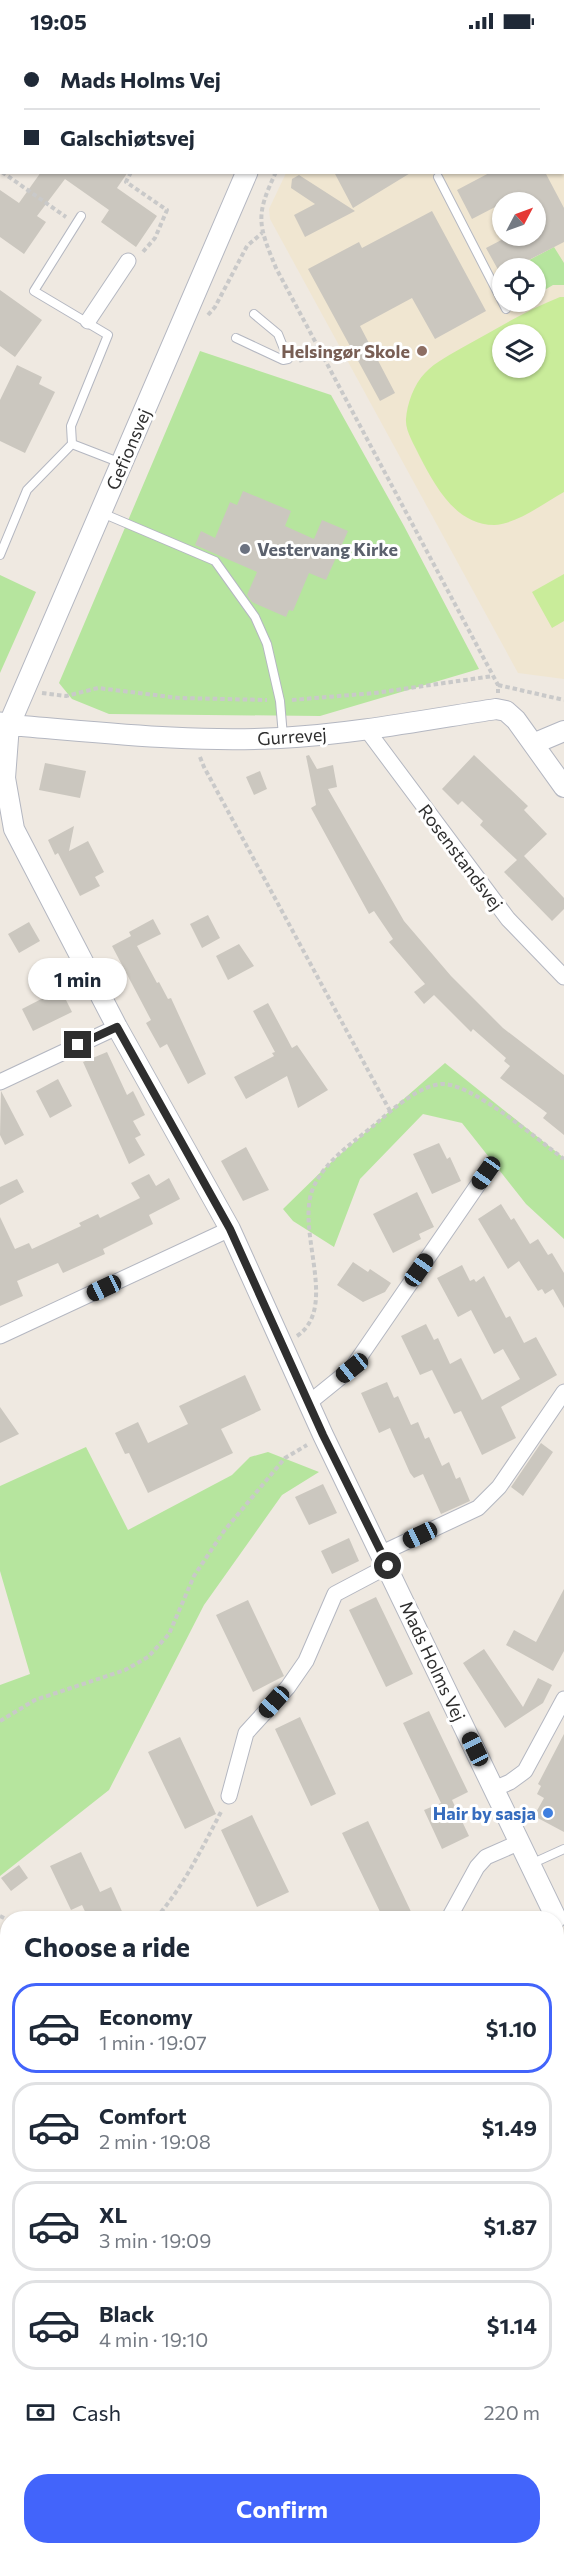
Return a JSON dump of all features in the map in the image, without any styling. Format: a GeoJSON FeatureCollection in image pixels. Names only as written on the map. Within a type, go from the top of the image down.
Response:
{"type":"FeatureCollection","features":[{"type":"Feature","properties":{"kind":"main road","name":"Gefionsvej"},"geometry":{"type":"LineString","coordinates":[[4,724],[24,690],[246,174]]}},
{"type":"Feature","properties":{"kind":"street"},"geometry":{"type":"LineString","coordinates":[[88,321],[128,261]]}},
{"type":"Feature","properties":{"kind":"street"},"geometry":{"type":"LineString","coordinates":[[496,709],[506,711],[516,720],[564,787]]}},
{"type":"Feature","properties":{"kind":"street","name":"Gurrevej"},"geometry":{"type":"LineString","coordinates":[[4,724],[194,739],[283,738],[367,730],[496,709]]}},
{"type":"Feature","properties":{"kind":"street","name":"Mads Holms Vej"},"geometry":{"type":"LineString","coordinates":[[4,724],[5,778],[14,829],[117,1027],[230,1229],[323,1435],[385,1559],[552,1911]]}},
{"type":"Feature","properties":{"kind":"street","name":"Rosenstandsvej"},"geometry":{"type":"LineString","coordinates":[[367,730],[508,919],[564,977]]}},
{"type":"Feature","properties":{"kind":"street"},"geometry":{"type":"LineString","coordinates":[[533,744],[564,731]]}},
{"type":"Feature","properties":{"kind":"street"},"geometry":{"type":"LineString","coordinates":[[0,1082],[117,1027]]}},
{"type":"Feature","properties":{"kind":"street"},"geometry":{"type":"LineString","coordinates":[[310,1402],[352,1368],[486,1173]]}},
{"type":"Feature","properties":{"kind":"street"},"geometry":{"type":"LineString","coordinates":[[0,1336],[230,1229]]}},
{"type":"Feature","properties":{"kind":"street"},"geometry":{"type":"LineString","coordinates":[[229,1796],[246,1733],[288,1687],[306,1661],[335,1594],[385,1559],[478,1508],[499,1487],[564,1392]]}},
{"type":"Feature","properties":{"kind":"street"},"geometry":{"type":"LineString","coordinates":[[494,1789],[510,1782],[525,1771],[564,1699]]}},
{"type":"Feature","properties":{"kind":"street"},"geometry":{"type":"LineString","coordinates":[[453,1911],[477,1867],[486,1857],[518,1843]]}},
{"type":"Feature","properties":{"kind":"lane"},"geometry":{"type":"LineString","coordinates":[[438,177],[492,282]]}},
{"type":"Feature","properties":{"kind":"lane"},"geometry":{"type":"LineString","coordinates":[[0,555],[27,490],[72,444],[71,426],[108,335],[88,321],[34,291],[81,216]]}},
{"type":"Feature","properties":{"kind":"lane"},"geometry":{"type":"LineString","coordinates":[[236,338],[283,360],[288,359],[278,334],[255,314]]}},
{"type":"Feature","properties":{"kind":"lane"},"geometry":{"type":"LineString","coordinates":[[72,444],[123,464]]}},
{"type":"Feature","properties":{"kind":"lane"},"geometry":{"type":"LineString","coordinates":[[101,512],[215,561],[255,617],[267,644],[280,700],[283,738]]}},
{"type":"Feature","properties":{"kind":"lane"},"geometry":{"type":"LineString","coordinates":[[529,1865],[564,1849]]}},
{"type":"Feature","properties":{"kind":"path"},"geometry":{"type":"LineString","coordinates":[[4,174],[76,224]]}},
{"type":"Feature","properties":{"kind":"path"},"geometry":{"type":"LineString","coordinates":[[128,261],[138,258],[155,238],[167,210],[126,182],[130,174]]}},
{"type":"Feature","properties":{"kind":"path"},"geometry":{"type":"LineString","coordinates":[[275,174],[264,196],[260,213],[262,233],[276,268],[498,685],[496,709]]}},
{"type":"Feature","properties":{"kind":"path"},"geometry":{"type":"LineString","coordinates":[[206,318],[215,307],[247,246],[262,233]]}},
{"type":"Feature","properties":{"kind":"path"},"geometry":{"type":"LineString","coordinates":[[288,359],[298,361],[320,352]]}},
{"type":"Feature","properties":{"kind":"path"},"geometry":{"type":"LineString","coordinates":[[24,690],[66,696],[98,688],[179,698],[280,700],[375,693],[493,676]]}},
{"type":"Feature","properties":{"kind":"path"},"geometry":{"type":"LineString","coordinates":[[498,685],[564,700]]}},
{"type":"Feature","properties":{"kind":"path"},"geometry":{"type":"LineString","coordinates":[[194,739],[204,767],[390,1112]]}},
{"type":"Feature","properties":{"kind":"path"},"geometry":{"type":"LineString","coordinates":[[282,1347],[302,1332],[314,1312],[316,1295],[308,1214],[313,1186],[328,1165],[390,1112],[428,1088],[443,1084],[461,1088],[482,1099],[564,1159]]}},
{"type":"Feature","properties":{"kind":"path"},"geometry":{"type":"LineString","coordinates":[[0,1721],[35,1700],[125,1670],[148,1657],[169,1634],[194,1576],[224,1531],[285,1458],[323,1435]]}},
{"type":"Feature","properties":{"kind":"path"},"geometry":{"type":"LineString","coordinates":[[162,1911],[192,1869],[229,1796]]}},
{"type":"Feature","properties":{"kind":"shaded area","name":"Helsingør Skole"},"geometry":{"type":"Polygon","coordinates":[[[286,174],[564,174],[564,679],[518,673],[270,219],[269,209],[286,174]]]}},
{"type":"Feature","properties":{"kind":"green space"},"geometry":{"type":"Polygon","coordinates":[[[554,247],[564,263],[564,285],[553,285],[546,289],[546,258],[533,258],[554,247]]]}},
{"type":"Feature","properties":{"kind":"green space"},"geometry":{"type":"Polygon","coordinates":[[[564,297],[564,492],[512,521],[494,525],[481,523],[458,511],[448,502],[433,480],[407,428],[408,407],[414,388],[429,369],[450,354],[492,331],[492,378],[546,378],[546,324],[505,324],[526,312],[546,312],[546,303],[564,297]]]}},
{"type":"Feature","properties":{"kind":"green space"},"geometry":{"type":"Polygon","coordinates":[[[200,351],[331,395],[404,526],[479,669],[320,716],[109,714],[72,699],[59,683],[200,351]]]}},
{"type":"Feature","properties":{"kind":"green space"},"geometry":{"type":"Polygon","coordinates":[[[564,574],[564,621],[552,628],[532,592],[564,574]]]}},
{"type":"Feature","properties":{"kind":"green space"},"geometry":{"type":"Polygon","coordinates":[[[0,575],[36,592],[0,673],[0,575]]]}},
{"type":"Feature","properties":{"kind":"green space"},"geometry":{"type":"Polygon","coordinates":[[[445,1063],[564,1158],[564,1239],[526,1204],[462,1123],[423,1114],[360,1179],[334,1247],[293,1221],[283,1209],[328,1165],[445,1063]]]}},
{"type":"Feature","properties":{"kind":"green space"},"geometry":{"type":"Polygon","coordinates":[[[86,1447],[128,1530],[232,1475],[250,1457],[268,1452],[319,1472],[282,1495],[204,1605],[109,1790],[0,1876],[0,1685],[30,1674],[0,1571],[0,1486],[86,1447]]]}},
{"type":"Feature","properties":{"kind":"building"},"geometry":{"type":"Polygon","coordinates":[[[40,174],[127,174],[117,188],[157,216],[136,247],[101,222],[109,210],[65,179],[37,216],[46,222],[24,254],[0,237],[0,190],[19,203],[40,174]]]}},
{"type":"Feature","properties":{"kind":"building"},"geometry":{"type":"Polygon","coordinates":[[[335,174],[409,174],[353,208],[335,174]]]}},
{"type":"Feature","properties":{"kind":"building"},"geometry":{"type":"Polygon","coordinates":[[[487,174],[546,174],[564,208],[564,242],[533,258],[492,259],[486,248],[492,245],[546,246],[546,192],[492,192],[492,209],[472,219],[457,190],[487,174]]]}},
{"type":"Feature","properties":{"kind":"building"},"geometry":{"type":"Polygon","coordinates":[[[299,175],[355,211],[305,237],[294,215],[315,204],[291,188],[292,179],[299,175]]]}},
{"type":"Feature","properties":{"kind":"building"},"geometry":{"type":"Polygon","coordinates":[[[432,211],[486,311],[435,339],[412,298],[360,326],[395,393],[380,401],[308,269],[359,242],[362,248],[432,211]]]}},
{"type":"Feature","properties":{"kind":"building"},"geometry":{"type":"Polygon","coordinates":[[[0,290],[42,320],[15,357],[0,346],[0,290]]]}},
{"type":"Feature","properties":{"kind":"building"},"geometry":{"type":"Polygon","coordinates":[[[17,365],[42,377],[39,384],[55,392],[25,453],[0,441],[0,400],[17,365]]]}},
{"type":"Feature","properties":{"kind":"building","name":"Vestervang Kirke"},"geometry":{"type":"Polygon","coordinates":[[[243,491],[291,511],[285,526],[314,539],[322,520],[348,531],[326,580],[309,573],[293,611],[289,610],[286,617],[252,602],[247,595],[257,572],[195,545],[201,531],[215,538],[230,502],[237,505],[243,491]]]}},
{"type":"Feature","properties":{"kind":"building"},"geometry":{"type":"Polygon","coordinates":[[[309,755],[317,769],[333,765],[337,787],[328,789],[404,921],[451,976],[503,1028],[564,1075],[564,1135],[543,1118],[547,1113],[500,1078],[510,1066],[504,1061],[506,1058],[473,1029],[471,1032],[434,995],[424,1004],[414,992],[425,984],[389,942],[393,939],[374,911],[369,914],[311,808],[316,805],[306,756],[309,755]]]}},
{"type":"Feature","properties":{"kind":"building"},"geometry":{"type":"Polygon","coordinates":[[[474,755],[528,806],[524,810],[547,834],[524,856],[564,898],[564,909],[552,921],[504,872],[517,860],[480,825],[483,821],[462,801],[458,805],[442,789],[474,755]]]}},
{"type":"Feature","properties":{"kind":"building"},"geometry":{"type":"Polygon","coordinates":[[[45,763],[86,771],[80,798],[39,790],[45,763]]]}},
{"type":"Feature","properties":{"kind":"building"},"geometry":{"type":"Polygon","coordinates":[[[260,771],[267,789],[254,795],[246,777],[260,771]]]}},
{"type":"Feature","properties":{"kind":"building"},"geometry":{"type":"Polygon","coordinates":[[[74,826],[69,851],[88,841],[104,872],[95,877],[100,886],[80,896],[58,853],[55,855],[48,840],[74,826]]]}},
{"type":"Feature","properties":{"kind":"building"},"geometry":{"type":"Polygon","coordinates":[[[208,915],[220,938],[202,948],[190,924],[208,915]]]}},
{"type":"Feature","properties":{"kind":"building"},"geometry":{"type":"Polygon","coordinates":[[[153,919],[161,934],[137,946],[157,983],[159,982],[168,999],[171,998],[206,1074],[188,1084],[167,1044],[160,1048],[146,1023],[151,1020],[112,946],[131,936],[129,932],[153,919]]]}},
{"type":"Feature","properties":{"kind":"building"},"geometry":{"type":"Polygon","coordinates":[[[29,922],[40,941],[19,953],[8,934],[29,922]]]}},
{"type":"Feature","properties":{"kind":"building"},"geometry":{"type":"Polygon","coordinates":[[[239,944],[254,966],[228,980],[216,956],[239,944]]]}},
{"type":"Feature","properties":{"kind":"building"},"geometry":{"type":"Polygon","coordinates":[[[62,992],[72,1012],[33,1031],[22,1009],[53,993],[54,996],[62,992]]]}},
{"type":"Feature","properties":{"kind":"building"},"geometry":{"type":"Polygon","coordinates":[[[268,1003],[292,1048],[297,1045],[328,1090],[298,1108],[287,1076],[246,1099],[234,1077],[274,1056],[272,1053],[275,1052],[253,1011],[268,1003]]]}},
{"type":"Feature","properties":{"kind":"building"},"geometry":{"type":"Polygon","coordinates":[[[107,1052],[127,1095],[133,1091],[145,1115],[133,1121],[141,1135],[135,1138],[145,1155],[129,1164],[83,1062],[107,1052]]]}},
{"type":"Feature","properties":{"kind":"building"},"geometry":{"type":"Polygon","coordinates":[[[58,1079],[72,1106],[50,1118],[36,1091],[58,1079]]]}},
{"type":"Feature","properties":{"kind":"building"},"geometry":{"type":"Polygon","coordinates":[[[1,1091],[24,1135],[5,1145],[0,1135],[1,1091]]]}},
{"type":"Feature","properties":{"kind":"building"},"geometry":{"type":"Polygon","coordinates":[[[439,1143],[447,1159],[450,1157],[461,1181],[432,1194],[413,1154],[439,1143]]]}},
{"type":"Feature","properties":{"kind":"building"},"geometry":{"type":"Polygon","coordinates":[[[246,1147],[269,1190],[243,1201],[221,1161],[246,1147]]]}},
{"type":"Feature","properties":{"kind":"building"},"geometry":{"type":"Polygon","coordinates":[[[149,1174],[156,1186],[169,1178],[180,1199],[149,1215],[153,1224],[103,1249],[105,1254],[63,1273],[58,1263],[17,1281],[23,1296],[0,1306],[0,1217],[15,1249],[29,1243],[32,1249],[81,1226],[79,1223],[98,1214],[100,1218],[140,1198],[131,1183],[149,1174]]]}},
{"type":"Feature","properties":{"kind":"building"},"geometry":{"type":"Polygon","coordinates":[[[17,1179],[24,1192],[0,1205],[0,1187],[17,1179]]]}},
{"type":"Feature","properties":{"kind":"building"},"geometry":{"type":"Polygon","coordinates":[[[417,1192],[434,1227],[419,1234],[421,1239],[393,1253],[373,1214],[417,1192]]]}},
{"type":"Feature","properties":{"kind":"building"},"geometry":{"type":"Polygon","coordinates":[[[501,1204],[511,1220],[514,1218],[530,1244],[538,1239],[548,1255],[552,1253],[564,1273],[564,1308],[553,1289],[545,1294],[542,1289],[538,1291],[519,1261],[508,1269],[478,1219],[501,1204]]]}},
{"type":"Feature","properties":{"kind":"building"},"geometry":{"type":"Polygon","coordinates":[[[353,1262],[368,1272],[370,1269],[391,1283],[385,1292],[363,1302],[337,1285],[353,1262]]]}},
{"type":"Feature","properties":{"kind":"building"},"geometry":{"type":"Polygon","coordinates":[[[462,1265],[470,1281],[474,1279],[476,1282],[484,1276],[506,1318],[510,1316],[524,1343],[536,1337],[557,1375],[501,1407],[516,1438],[482,1455],[461,1411],[454,1414],[432,1370],[420,1375],[401,1336],[426,1324],[434,1340],[438,1338],[450,1364],[461,1358],[482,1400],[520,1379],[503,1349],[494,1354],[471,1310],[458,1317],[437,1278],[462,1265]]]}},
{"type":"Feature","properties":{"kind":"building"},"geometry":{"type":"Polygon","coordinates":[[[245,1375],[261,1410],[221,1429],[233,1453],[148,1493],[129,1453],[125,1454],[115,1433],[138,1422],[148,1443],[188,1424],[179,1406],[245,1375]]]}},
{"type":"Feature","properties":{"kind":"building"},"geometry":{"type":"Polygon","coordinates":[[[387,1382],[394,1398],[398,1396],[411,1425],[418,1422],[425,1439],[429,1437],[442,1466],[449,1462],[456,1479],[460,1477],[470,1501],[441,1514],[423,1474],[414,1478],[410,1473],[390,1428],[379,1433],[361,1393],[387,1382]]]}},
{"type":"Feature","properties":{"kind":"building"},"geometry":{"type":"Polygon","coordinates":[[[0,1407],[19,1434],[0,1443],[0,1407]]]}},
{"type":"Feature","properties":{"kind":"building"},"geometry":{"type":"Polygon","coordinates":[[[541,1443],[553,1452],[523,1496],[511,1487],[541,1443]]]}},
{"type":"Feature","properties":{"kind":"building"},"geometry":{"type":"Polygon","coordinates":[[[323,1484],[337,1513],[309,1525],[295,1497],[323,1484]]]}},
{"type":"Feature","properties":{"kind":"building"},"geometry":{"type":"Polygon","coordinates":[[[349,1538],[359,1561],[332,1574],[321,1551],[349,1538]]]}},
{"type":"Feature","properties":{"kind":"building"},"geometry":{"type":"Polygon","coordinates":[[[564,1589],[564,1651],[553,1671],[506,1645],[514,1630],[536,1642],[564,1589]]]}},
{"type":"Feature","properties":{"kind":"building"},"geometry":{"type":"Polygon","coordinates":[[[376,1597],[413,1674],[386,1687],[349,1610],[376,1597]]]}},
{"type":"Feature","properties":{"kind":"building"},"geometry":{"type":"Polygon","coordinates":[[[248,1600],[284,1676],[253,1692],[216,1615],[248,1600]]]}},
{"type":"Feature","properties":{"kind":"building"},"geometry":{"type":"Polygon","coordinates":[[[484,1649],[523,1707],[538,1678],[552,1685],[543,1703],[505,1728],[463,1663],[484,1649]]]}},
{"type":"Feature","properties":{"kind":"building"},"geometry":{"type":"Polygon","coordinates":[[[429,1711],[468,1792],[452,1800],[469,1836],[442,1849],[424,1810],[441,1803],[403,1723],[429,1711]]]}},
{"type":"Feature","properties":{"kind":"building"},"geometry":{"type":"Polygon","coordinates":[[[300,1717],[336,1794],[311,1806],[275,1729],[300,1717]]]}},
{"type":"Feature","properties":{"kind":"building"},"geometry":{"type":"Polygon","coordinates":[[[564,1734],[564,1832],[534,1816],[544,1798],[537,1794],[541,1786],[538,1784],[564,1734]]]}},
{"type":"Feature","properties":{"kind":"building"},"geometry":{"type":"Polygon","coordinates":[[[180,1737],[216,1814],[185,1829],[148,1752],[180,1737]]]}},
{"type":"Feature","properties":{"kind":"building"},"geometry":{"type":"Polygon","coordinates":[[[252,1815],[289,1892],[257,1907],[221,1830],[252,1815]]]}},
{"type":"Feature","properties":{"kind":"building"},"geometry":{"type":"Polygon","coordinates":[[[368,1821],[411,1911],[380,1911],[342,1833],[368,1821]]]}},
{"type":"Feature","properties":{"kind":"building"},"geometry":{"type":"Polygon","coordinates":[[[81,1852],[100,1892],[111,1887],[122,1911],[85,1911],[82,1905],[71,1910],[50,1866],[81,1852]]]}},
{"type":"Feature","properties":{"kind":"building"},"geometry":{"type":"Polygon","coordinates":[[[19,1865],[28,1878],[11,1891],[1,1878],[19,1865]]]}},
{"type":"Feature","properties":{"kind":"place","name":"Helsingør Skole"},"geometry":{"type":"Point","coordinates":[422,351]}},
{"type":"Feature","properties":{"kind":"place","name":"Vestervang Kirke"},"geometry":{"type":"Point","coordinates":[245,549]}},
{"type":"Feature","properties":{"kind":"place","name":"Hair by sasja"},"geometry":{"type":"Point","coordinates":[548,1813]}},
{"type":"Feature","properties":{"kind":"route"},"geometry":{"type":"LineString","coordinates":[[78,1045],[117,1027],[230,1229],[323,1435],[388,1566]]}}]}
